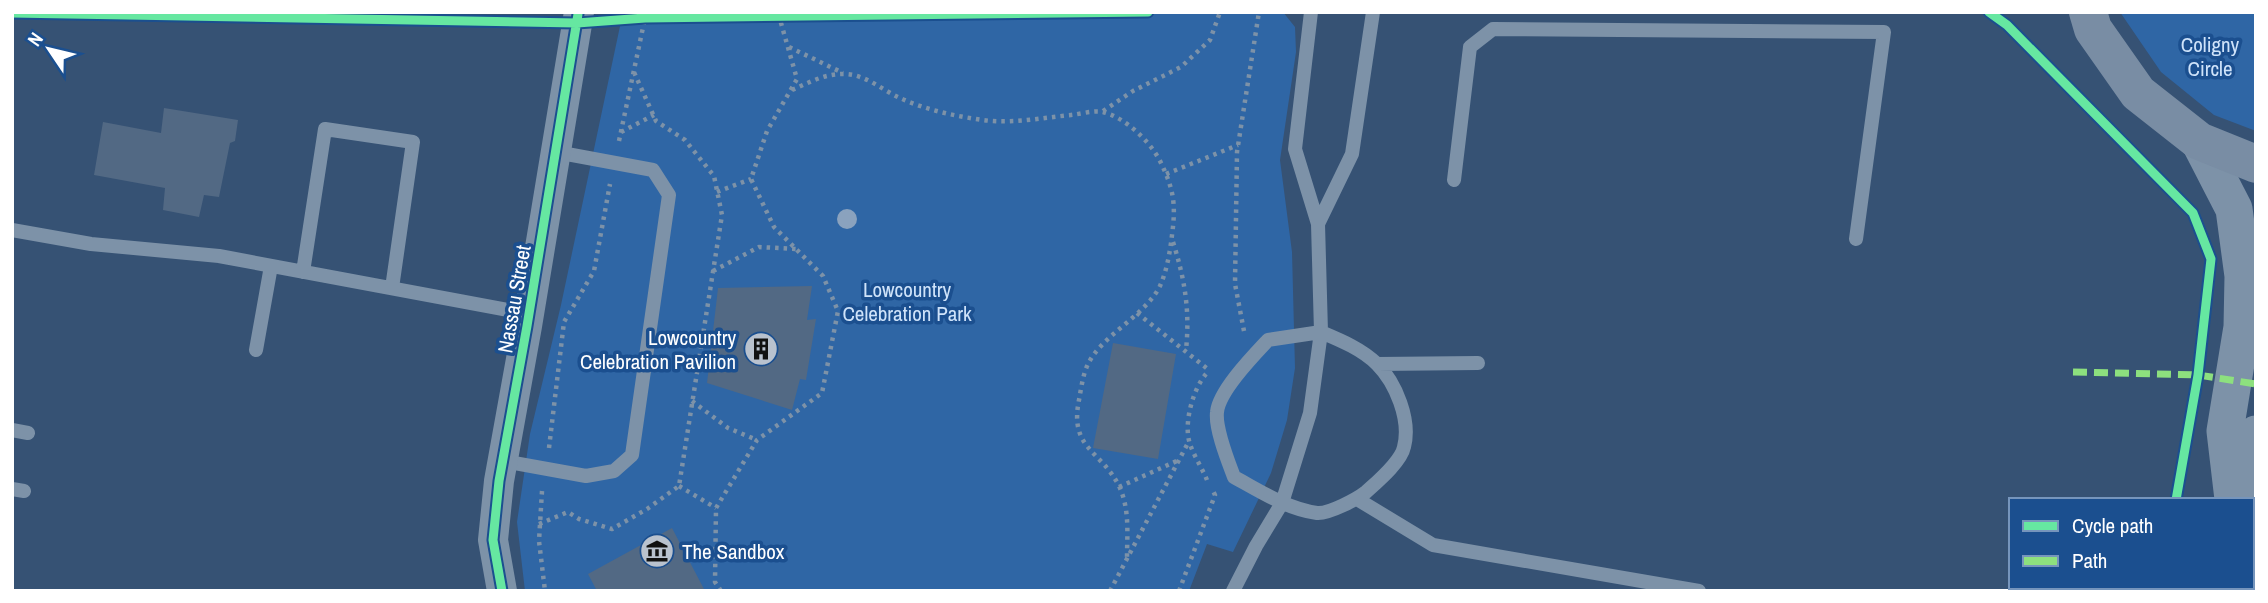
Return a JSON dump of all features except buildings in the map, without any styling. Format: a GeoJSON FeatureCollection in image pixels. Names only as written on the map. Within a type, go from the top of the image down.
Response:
{"type":"FeatureCollection","features":[{"type":"Feature","properties":{"kind":"main road"},"geometry":{"type":"LineString","coordinates":[[2087,18],[2138,93],[2199,141],[2256,164]]}},
{"type":"Feature","properties":{"kind":"street","name":"Nassau Street"},"geometry":{"type":"LineString","coordinates":[[502,591],[493,540],[503,461],[579,12]]}},
{"type":"Feature","properties":{"kind":"street"},"geometry":{"type":"LineString","coordinates":[[2199,141],[2234,209],[2243,276],[2242,327],[2224,431],[2242,498]]}},
{"type":"Feature","properties":{"kind":"street"},"geometry":{"type":"LineString","coordinates":[[2245,498],[2256,434]]}},
{"type":"Feature","properties":{"kind":"lane"},"geometry":{"type":"LineString","coordinates":[[1233,591],[1282,503],[1310,413],[1321,332],[1318,223],[1295,149],[1311,12]]}},
{"type":"Feature","properties":{"kind":"lane"},"geometry":{"type":"LineString","coordinates":[[1318,223],[1352,154],[1373,12]]}},
{"type":"Feature","properties":{"kind":"lane"},"geometry":{"type":"LineString","coordinates":[[1454,180],[1470,47],[1493,29],[1884,32],[1856,239]]}},
{"type":"Feature","properties":{"kind":"lane"},"geometry":{"type":"LineString","coordinates":[[303,272],[325,129],[413,142],[392,288]]}},
{"type":"Feature","properties":{"kind":"lane"},"geometry":{"type":"LineString","coordinates":[[503,461],[586,476],[614,471],[632,455],[669,195],[653,170],[556,152]]}},
{"type":"Feature","properties":{"kind":"lane"},"geometry":{"type":"LineString","coordinates":[[12,230],[91,244],[219,256],[529,314]]}},
{"type":"Feature","properties":{"kind":"lane"},"geometry":{"type":"LineString","coordinates":[[256,350],[271,266]]}},
{"type":"Feature","properties":{"kind":"lane"},"geometry":{"type":"LineString","coordinates":[[1321,332],[1352,346],[1377,364],[1401,400],[1406,424],[1404,449],[1384,476],[1357,499],[1320,514],[1282,503],[1234,477],[1222,444],[1217,412],[1232,381],[1268,340],[1321,332]]}},
{"type":"Feature","properties":{"kind":"lane"},"geometry":{"type":"LineString","coordinates":[[1377,364],[1478,363]]}},
{"type":"Feature","properties":{"kind":"lane"},"geometry":{"type":"LineString","coordinates":[[12,430],[28,433]]}},
{"type":"Feature","properties":{"kind":"lane"},"geometry":{"type":"LineString","coordinates":[[1357,499],[1433,545],[1699,591]]}},
{"type":"Feature","properties":{"kind":"path"},"geometry":{"type":"LineString","coordinates":[[788,47],[843,74],[866,79],[901,98],[945,114],[988,121],[1024,121],[1102,111],[1133,91],[1181,67],[1210,40],[1220,12]]}},
{"type":"Feature","properties":{"kind":"path"},"geometry":{"type":"LineString","coordinates":[[1235,340],[1244,330],[1235,284],[1238,145],[1259,12]]}},
{"type":"Feature","properties":{"kind":"path"},"geometry":{"type":"LineString","coordinates":[[766,16],[793,16]]}},
{"type":"Feature","properties":{"kind":"path"},"geometry":{"type":"LineString","coordinates":[[721,591],[715,582],[716,508],[757,440],[822,393],[838,311],[823,276],[774,227],[751,179],[766,131],[797,79],[779,16]]}},
{"type":"Feature","properties":{"kind":"path"},"geometry":{"type":"LineString","coordinates":[[545,591],[539,541],[540,506],[564,322],[594,271],[640,19],[659,18]]}},
{"type":"Feature","properties":{"kind":"path"},"geometry":{"type":"LineString","coordinates":[[792,90],[818,78],[843,74]]}},
{"type":"Feature","properties":{"kind":"path"},"geometry":{"type":"LineString","coordinates":[[1102,111],[1130,126],[1155,150],[1171,183],[1175,214],[1169,256],[1159,287],[1137,313],[1111,335],[1088,363],[1079,400],[1076,423],[1085,446],[1108,469],[1119,487],[1127,509],[1127,559]]}},
{"type":"Feature","properties":{"kind":"path"},"geometry":{"type":"LineString","coordinates":[[620,132],[654,115]]}},
{"type":"Feature","properties":{"kind":"path"},"geometry":{"type":"LineString","coordinates":[[1166,174],[1238,145]]}},
{"type":"Feature","properties":{"kind":"path"},"geometry":{"type":"LineString","coordinates":[[717,192],[751,179]]}},
{"type":"Feature","properties":{"kind":"path"},"geometry":{"type":"LineString","coordinates":[[1172,238],[1184,276],[1189,323],[1186,350]]}},
{"type":"Feature","properties":{"kind":"path"},"geometry":{"type":"LineString","coordinates":[[713,271],[759,247],[796,249]]}},
{"type":"Feature","properties":{"kind":"path"},"geometry":{"type":"LineString","coordinates":[[1137,313],[1209,370]]}},
{"type":"Feature","properties":{"kind":"path"},"geometry":{"type":"LineString","coordinates":[[1110,591],[1189,441],[1190,410],[1196,385],[1218,360]]}},
{"type":"Feature","properties":{"kind":"path"},"geometry":{"type":"LineString","coordinates":[[692,401],[727,428],[757,440]]}},
{"type":"Feature","properties":{"kind":"path"},"geometry":{"type":"LineString","coordinates":[[1179,591],[1215,495],[1189,441]]}},
{"type":"Feature","properties":{"kind":"path"},"geometry":{"type":"LineString","coordinates":[[1119,487],[1180,459]]}},
{"type":"Feature","properties":{"kind":"path"},"geometry":{"type":"LineString","coordinates":[[679,486],[716,508]]}},
{"type":"Feature","properties":{"kind":"green space","name":"Lowcountry Celebration Park"},"geometry":{"type":"Polygon","coordinates":[[[623,12],[1283,12],[1295,27],[1296,52],[1280,160],[1292,252],[1295,368],[1287,420],[1271,473],[1233,552],[1207,544],[1189,591],[525,591],[517,522],[530,434],[561,305],[623,12]]]}},
{"type":"Feature","properties":{"kind":"green space","name":"Coligny Circle"},"geometry":{"type":"Polygon","coordinates":[[[2120,12],[2256,12],[2256,131],[2214,115],[2161,72],[2120,12]]]}},
{"type":"Feature","properties":{"kind":"marked path"},"geometry":{"type":"LineString","coordinates":[[2073,372],[2198,375],[2256,384]]}},
{"type":"Feature","properties":{"kind":"cycle path"},"geometry":{"type":"LineString","coordinates":[[12,13],[577,23],[645,18],[1148,12]]}},
{"type":"Feature","properties":{"kind":"cycle path"},"geometry":{"type":"LineString","coordinates":[[1989,12],[2007,25],[2193,213],[2211,259],[2198,375],[2176,498]]}},
{"type":"Feature","properties":{"kind":"cycle path"},"geometry":{"type":"LineString","coordinates":[[502,591],[493,540],[499,481],[578,14]]}},
{"type":"Feature","properties":{"kind":"place","name":"Lowcountry Celebration Pavilion"},"geometry":{"type":"Point","coordinates":[761,349]}},
{"type":"Feature","properties":{"kind":"place","name":"The Sandbox"},"geometry":{"type":"Point","coordinates":[657,551]}}]}
